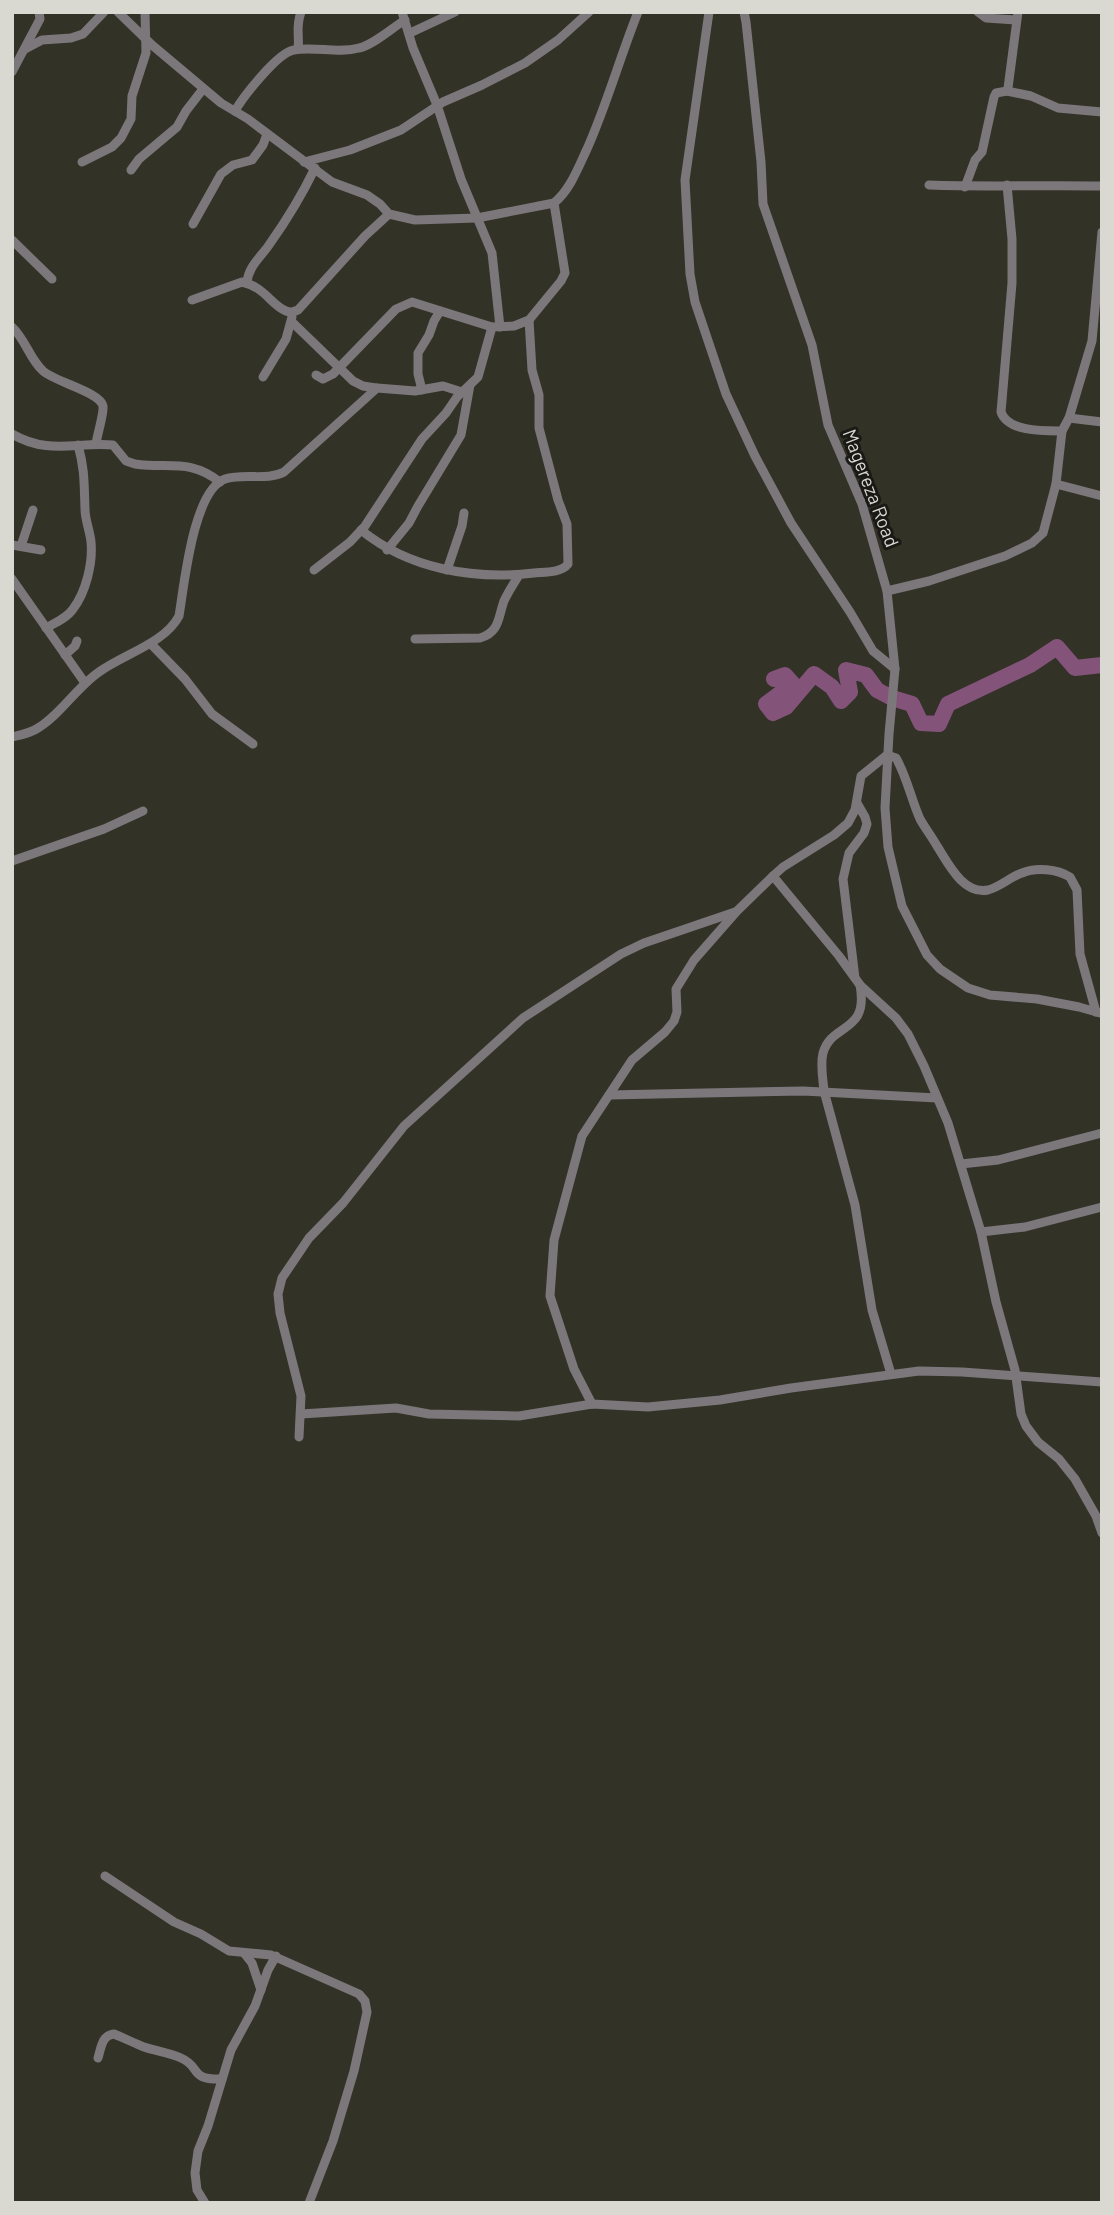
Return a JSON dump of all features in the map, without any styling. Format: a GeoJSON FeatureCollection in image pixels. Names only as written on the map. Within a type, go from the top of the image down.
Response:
{"type":"FeatureCollection","features":[{"type":"Feature","properties":{"kind":"street"},"geometry":{"type":"LineString","coordinates":[[12,72],[40,19],[39,12]]}},
{"type":"Feature","properties":{"kind":"street"},"geometry":{"type":"LineString","coordinates":[[25,48],[42,40],[71,38],[83,34],[104,12]]}},
{"type":"Feature","properties":{"kind":"street"},"geometry":{"type":"LineString","coordinates":[[118,12],[220,103],[315,168],[332,183],[373,198],[389,214],[415,220],[477,218],[554,203],[566,190],[587,149],[638,12]]}},
{"type":"Feature","properties":{"kind":"street"},"geometry":{"type":"LineString","coordinates":[[82,162],[112,147],[131,118],[132,96],[146,53],[145,12]]}},
{"type":"Feature","properties":{"kind":"street"},"geometry":{"type":"LineString","coordinates":[[298,49],[297,29],[301,12]]}},
{"type":"Feature","properties":{"kind":"street"},"geometry":{"type":"LineString","coordinates":[[410,33],[455,12]]}},
{"type":"Feature","properties":{"kind":"street"},"geometry":{"type":"LineString","coordinates":[[304,162],[350,150],[388,136],[418,120],[437,105],[525,63],[558,40],[589,12]]}},
{"type":"Feature","properties":{"kind":"street"},"geometry":{"type":"LineString","coordinates":[[709,12],[685,180],[688,251],[695,302],[726,394],[785,512],[873,651],[895,669]]}},
{"type":"Feature","properties":{"kind":"street","name":"Magereza Road"},"geometry":{"type":"LineString","coordinates":[[744,12],[761,162],[763,204],[812,345],[828,425],[862,505],[887,591],[895,669],[885,808],[890,858],[902,906],[927,955],[954,980],[979,993],[1061,1003],[1099,1013]]}},
{"type":"Feature","properties":{"kind":"street"},"geometry":{"type":"LineString","coordinates":[[978,12],[986,18],[1017,16],[1007,91]]}},
{"type":"Feature","properties":{"kind":"street"},"geometry":{"type":"LineString","coordinates":[[235,111],[251,87],[284,54],[298,49],[361,48],[403,16],[437,105],[456,165],[492,253],[496,327],[478,377],[422,439],[361,530],[314,570]]}},
{"type":"Feature","properties":{"kind":"street"},"geometry":{"type":"LineString","coordinates":[[131,170],[139,159],[177,127],[203,89]]}},
{"type":"Feature","properties":{"kind":"street"},"geometry":{"type":"LineString","coordinates":[[965,187],[975,160],[984,146],[996,93],[1007,91],[1031,96],[1058,108],[1102,112]]}},
{"type":"Feature","properties":{"kind":"street"},"geometry":{"type":"LineString","coordinates":[[193,224],[222,174],[233,165],[252,160],[267,134]]}},
{"type":"Feature","properties":{"kind":"street"},"geometry":{"type":"LineString","coordinates":[[247,283],[247,276],[255,261],[268,247],[315,168]]}},
{"type":"Feature","properties":{"kind":"street"},"geometry":{"type":"LineString","coordinates":[[929,185],[1102,186]]}},
{"type":"Feature","properties":{"kind":"street"},"geometry":{"type":"LineString","coordinates":[[1007,185],[1012,239],[1012,283],[1001,412],[1005,420],[1014,425],[1062,431]]}},
{"type":"Feature","properties":{"kind":"street"},"geometry":{"type":"LineString","coordinates":[[316,375],[326,378],[340,368],[387,318],[404,304],[418,303],[496,327],[514,326],[529,320],[565,273],[554,203]]}},
{"type":"Feature","properties":{"kind":"street"},"geometry":{"type":"LineString","coordinates":[[263,377],[286,340],[292,317],[365,236],[389,214]]}},
{"type":"Feature","properties":{"kind":"street"},"geometry":{"type":"LineString","coordinates":[[887,591],[929,581],[1005,556],[1040,537],[1056,484],[1062,431],[1097,341],[1102,232]]}},
{"type":"Feature","properties":{"kind":"street"},"geometry":{"type":"LineString","coordinates":[[14,245],[52,279]]}},
{"type":"Feature","properties":{"kind":"street"},"geometry":{"type":"LineString","coordinates":[[192,300],[236,283],[247,283],[268,295],[286,311],[340,368],[359,384],[376,388],[422,390],[443,386],[462,392]]}},
{"type":"Feature","properties":{"kind":"street"},"geometry":{"type":"LineString","coordinates":[[422,390],[418,374],[418,353],[440,311]]}},
{"type":"Feature","properties":{"kind":"street"},"geometry":{"type":"LineString","coordinates":[[361,530],[387,550],[447,570],[519,575],[554,571],[569,564],[567,524],[539,428],[539,395],[532,370],[529,320]]}},
{"type":"Feature","properties":{"kind":"street"},"geometry":{"type":"LineString","coordinates":[[12,327],[22,337],[32,359],[47,374],[99,399],[103,409],[96,444]]}},
{"type":"Feature","properties":{"kind":"street"},"geometry":{"type":"LineString","coordinates":[[387,550],[409,523],[461,435],[470,385]]}},
{"type":"Feature","properties":{"kind":"street"},"geometry":{"type":"LineString","coordinates":[[12,737],[43,725],[85,683],[134,651],[151,644],[169,630],[179,616],[190,545],[212,489],[227,478],[284,472],[376,388]]}},
{"type":"Feature","properties":{"kind":"street"},"geometry":{"type":"LineString","coordinates":[[1069,418],[1102,422]]}},
{"type":"Feature","properties":{"kind":"street"},"geometry":{"type":"LineString","coordinates":[[12,435],[47,447],[113,445],[126,461],[135,464],[197,467],[220,482]]}},
{"type":"Feature","properties":{"kind":"street"},"geometry":{"type":"LineString","coordinates":[[46,628],[73,610],[81,596],[89,570],[91,541],[85,509],[84,466],[78,445]]}},
{"type":"Feature","properties":{"kind":"street"},"geometry":{"type":"LineString","coordinates":[[1056,484],[1102,496]]}},
{"type":"Feature","properties":{"kind":"street"},"geometry":{"type":"LineString","coordinates":[[33,510],[16,546],[41,550]]}},
{"type":"Feature","properties":{"kind":"street"},"geometry":{"type":"LineString","coordinates":[[447,570],[464,513]]}},
{"type":"Feature","properties":{"kind":"street"},"geometry":{"type":"LineString","coordinates":[[415,639],[470,639],[490,634],[498,624],[505,598],[519,575]]}},
{"type":"Feature","properties":{"kind":"street"},"geometry":{"type":"LineString","coordinates":[[12,579],[85,683]]}},
{"type":"Feature","properties":{"kind":"street"},"geometry":{"type":"LineString","coordinates":[[65,655],[76,641]]}},
{"type":"Feature","properties":{"kind":"street"},"geometry":{"type":"LineString","coordinates":[[151,644],[185,679],[212,714],[253,744]]}},
{"type":"Feature","properties":{"kind":"street"},"geometry":{"type":"LineString","coordinates":[[592,1404],[574,1369],[550,1296],[554,1240],[578,1146],[632,1060],[674,1021],[677,1013],[675,993],[681,977],[737,911],[773,876],[843,828],[857,803],[861,776],[887,755],[898,761],[921,820],[955,874],[964,883],[982,890],[994,888],[1027,871],[1048,870],[1070,877],[1077,890],[1080,954],[1099,1013]]}},
{"type":"Feature","properties":{"kind":"street"},"geometry":{"type":"LineString","coordinates":[[857,803],[867,824],[864,833],[849,853],[843,879],[862,1001],[859,1015],[829,1043],[823,1053],[824,1091],[855,1205],[872,1310],[891,1374]]}},
{"type":"Feature","properties":{"kind":"street"},"geometry":{"type":"LineString","coordinates":[[12,861],[93,833],[143,811]]}},
{"type":"Feature","properties":{"kind":"street"},"geometry":{"type":"LineString","coordinates":[[773,876],[858,981],[896,1018],[908,1034],[948,1123],[961,1164],[981,1232],[1015,1370],[1019,1406],[1026,1426],[1075,1479],[1096,1516],[1102,1533]]}},
{"type":"Feature","properties":{"kind":"street"},"geometry":{"type":"LineString","coordinates":[[299,1437],[301,1396],[280,1313],[278,1294],[279,1284],[309,1238],[343,1203],[404,1126],[523,1018],[621,954],[644,943],[737,911]]}},
{"type":"Feature","properties":{"kind":"street"},"geometry":{"type":"LineString","coordinates":[[609,1095],[824,1091],[937,1098]]}},
{"type":"Feature","properties":{"kind":"street"},"geometry":{"type":"LineString","coordinates":[[961,1164],[998,1160],[1102,1133]]}},
{"type":"Feature","properties":{"kind":"street"},"geometry":{"type":"LineString","coordinates":[[981,1232],[1025,1227],[1102,1207]]}},
{"type":"Feature","properties":{"kind":"street"},"geometry":{"type":"LineString","coordinates":[[301,1414],[396,1408],[429,1414],[519,1416],[592,1404],[648,1407],[720,1400],[891,1374],[947,1371],[1102,1382]]}},
{"type":"Feature","properties":{"kind":"street"},"geometry":{"type":"LineString","coordinates":[[105,1876],[174,1922],[229,1951],[276,1956],[359,1994],[365,2001],[367,2012],[354,2071],[333,2141],[309,2203]]}},
{"type":"Feature","properties":{"kind":"street"},"geometry":{"type":"LineString","coordinates":[[244,1953],[252,1963],[261,1990]]}},
{"type":"Feature","properties":{"kind":"street"},"geometry":{"type":"LineString","coordinates":[[205,2203],[197,2190],[195,2173],[198,2151],[231,2050],[252,2012],[276,1956]]}},
{"type":"Feature","properties":{"kind":"street"},"geometry":{"type":"LineString","coordinates":[[98,2058],[104,2039],[109,2034],[114,2034],[181,2057],[204,2078],[222,2079]]}},
{"type":"Feature","properties":{"kind":"waterway"},"geometry":{"type":"LineString","coordinates":[[774,679],[785,675],[793,684],[766,704],[773,713],[786,707],[814,674],[832,687],[841,701],[850,692],[846,670],[866,675],[877,690],[912,704],[921,723],[939,724],[948,704],[1030,665],[1057,647],[1075,668],[1102,665]]}}]}
